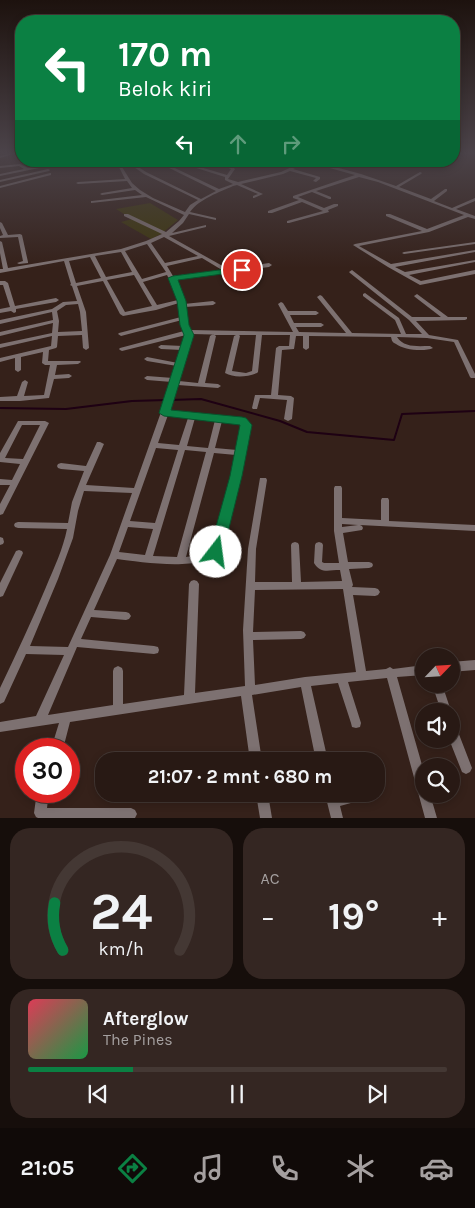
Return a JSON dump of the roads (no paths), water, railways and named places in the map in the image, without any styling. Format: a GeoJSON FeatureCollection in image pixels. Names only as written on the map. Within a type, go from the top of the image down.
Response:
{"type":"FeatureCollection","features":[{"type":"Feature","properties":{"kind":"street"},"geometry":{"type":"LineString","coordinates":[[102,194],[114,192]]}},
{"type":"Feature","properties":{"kind":"street"},"geometry":{"type":"LineString","coordinates":[[142,192],[186,213],[214,219]]}},
{"type":"Feature","properties":{"kind":"street"},"geometry":{"type":"LineString","coordinates":[[185,192],[201,200]]}},
{"type":"Feature","properties":{"kind":"street"},"geometry":{"type":"LineString","coordinates":[[165,235],[178,226],[186,213],[201,200],[218,192]]}},
{"type":"Feature","properties":{"kind":"street"},"geometry":{"type":"LineString","coordinates":[[254,198],[261,194],[257,192]]}},
{"type":"Feature","properties":{"kind":"street"},"geometry":{"type":"LineString","coordinates":[[309,192],[294,198],[324,210],[336,205]]}},
{"type":"Feature","properties":{"kind":"street"},"geometry":{"type":"LineString","coordinates":[[315,192],[331,198],[328,199]]}},
{"type":"Feature","properties":{"kind":"street"},"geometry":{"type":"LineString","coordinates":[[407,192],[475,218]]}},
{"type":"Feature","properties":{"kind":"street"},"geometry":{"type":"LineString","coordinates":[[431,201],[443,192]]}},
{"type":"Feature","properties":{"kind":"street"},"geometry":{"type":"LineString","coordinates":[[92,202],[149,196]]}},
{"type":"Feature","properties":{"kind":"street"},"geometry":{"type":"LineString","coordinates":[[453,209],[475,199]]}},
{"type":"Feature","properties":{"kind":"street"},"geometry":{"type":"LineString","coordinates":[[270,212],[301,201]]}},
{"type":"Feature","properties":{"kind":"street"},"geometry":{"type":"LineString","coordinates":[[289,222],[327,211],[324,210]]}},
{"type":"Feature","properties":{"kind":"street"},"geometry":{"type":"LineString","coordinates":[[388,214],[427,231]]}},
{"type":"Feature","properties":{"kind":"street"},"geometry":{"type":"LineString","coordinates":[[126,215],[165,235],[228,272]]}},
{"type":"Feature","properties":{"kind":"street"},"geometry":{"type":"LineString","coordinates":[[469,216],[427,231],[356,244],[356,246],[421,283],[475,272]]}},
{"type":"Feature","properties":{"kind":"street"},"geometry":{"type":"LineString","coordinates":[[0,223],[6,236]]}},
{"type":"Feature","properties":{"kind":"street"},"geometry":{"type":"LineString","coordinates":[[0,271],[4,267],[66,260],[122,250],[165,235],[204,226]]}},
{"type":"Feature","properties":{"kind":"street"},"geometry":{"type":"LineString","coordinates":[[0,237],[20,235],[26,264]]}},
{"type":"Feature","properties":{"kind":"street"},"geometry":{"type":"LineString","coordinates":[[0,242],[4,267]]}},
{"type":"Feature","properties":{"kind":"street"},"geometry":{"type":"LineString","coordinates":[[40,720],[114,555],[168,405],[185,348],[188,333],[182,304],[171,276],[148,242]]}},
{"type":"Feature","properties":{"kind":"street"},"geometry":{"type":"LineString","coordinates":[[404,252],[475,243]]}},
{"type":"Feature","properties":{"kind":"street"},"geometry":{"type":"LineString","coordinates":[[444,246],[475,267]]}},
{"type":"Feature","properties":{"kind":"street"},"geometry":{"type":"LineString","coordinates":[[122,250],[156,308]]}},
{"type":"Feature","properties":{"kind":"street"},"geometry":{"type":"LineString","coordinates":[[390,266],[475,251]]}},
{"type":"Feature","properties":{"kind":"street"},"geometry":{"type":"LineString","coordinates":[[92,256],[123,314],[182,304],[213,303]]}},
{"type":"Feature","properties":{"kind":"street"},"geometry":{"type":"LineString","coordinates":[[164,265],[202,256]]}},
{"type":"Feature","properties":{"kind":"street"},"geometry":{"type":"LineString","coordinates":[[66,260],[80,302],[86,348]]}},
{"type":"Feature","properties":{"kind":"street"},"geometry":{"type":"LineString","coordinates":[[404,274],[475,262]]}},
{"type":"Feature","properties":{"kind":"street"},"geometry":{"type":"LineString","coordinates":[[140,281],[171,276],[228,272],[269,265]]}},
{"type":"Feature","properties":{"kind":"street"},"geometry":{"type":"LineString","coordinates":[[352,272],[411,319],[427,336]]}},
{"type":"Feature","properties":{"kind":"street"},"geometry":{"type":"LineString","coordinates":[[73,284],[136,273]]}},
{"type":"Feature","properties":{"kind":"street"},"geometry":{"type":"LineString","coordinates":[[0,283],[5,283],[15,319]]}},
{"type":"Feature","properties":{"kind":"street"},"geometry":{"type":"LineString","coordinates":[[365,295],[397,319],[404,335]]}},
{"type":"Feature","properties":{"kind":"street"},"geometry":{"type":"LineString","coordinates":[[417,296],[446,318]]}},
{"type":"Feature","properties":{"kind":"street"},"geometry":{"type":"LineString","coordinates":[[320,297],[351,335]]}},
{"type":"Feature","properties":{"kind":"street"},"geometry":{"type":"LineString","coordinates":[[0,311],[56,300]]}},
{"type":"Feature","properties":{"kind":"street"},"geometry":{"type":"LineString","coordinates":[[0,322],[54,310],[65,303],[80,302]]}},
{"type":"Feature","properties":{"kind":"street"},"geometry":{"type":"LineString","coordinates":[[274,397],[279,348],[292,348],[295,334],[293,325],[281,304]]}},
{"type":"Feature","properties":{"kind":"street"},"geometry":{"type":"LineString","coordinates":[[0,360],[55,346],[56,322],[54,310]]}},
{"type":"Feature","properties":{"kind":"street"},"geometry":{"type":"LineString","coordinates":[[286,313],[316,313]]}},
{"type":"Feature","properties":{"kind":"street"},"geometry":{"type":"LineString","coordinates":[[121,334],[184,318]]}},
{"type":"Feature","properties":{"kind":"street"},"geometry":{"type":"LineString","coordinates":[[411,319],[465,318]]}},
{"type":"Feature","properties":{"kind":"street"},"geometry":{"type":"LineString","coordinates":[[0,334],[56,322]]}},
{"type":"Feature","properties":{"kind":"street"},"geometry":{"type":"LineString","coordinates":[[293,325],[321,325]]}},
{"type":"Feature","properties":{"kind":"street"},"geometry":{"type":"LineString","coordinates":[[0,346],[55,334],[84,333]]}},
{"type":"Feature","properties":{"kind":"street"},"geometry":{"type":"LineString","coordinates":[[188,333],[213,336],[295,334],[427,336],[456,341],[473,377]]}},
{"type":"Feature","properties":{"kind":"street"},"geometry":{"type":"LineString","coordinates":[[122,349],[188,333],[259,335]]}},
{"type":"Feature","properties":{"kind":"street"},"geometry":{"type":"LineString","coordinates":[[306,334],[306,348]]}},
{"type":"Feature","properties":{"kind":"street"},"geometry":{"type":"LineString","coordinates":[[237,336],[228,373],[248,375],[255,372],[259,335]]}},
{"type":"Feature","properties":{"kind":"street"},"geometry":{"type":"LineString","coordinates":[[201,385],[213,336]]}},
{"type":"Feature","properties":{"kind":"street"},"geometry":{"type":"LineString","coordinates":[[393,336],[395,342],[400,345],[430,348]]}},
{"type":"Feature","properties":{"kind":"street"},"geometry":{"type":"LineString","coordinates":[[161,347],[185,348]]}},
{"type":"Feature","properties":{"kind":"street"},"geometry":{"type":"LineString","coordinates":[[46,349],[44,362],[78,362]]}},
{"type":"Feature","properties":{"kind":"street"},"geometry":{"type":"LineString","coordinates":[[18,356],[18,370]]}},
{"type":"Feature","properties":{"kind":"street"},"geometry":{"type":"LineString","coordinates":[[147,359],[180,366]]}},
{"type":"Feature","properties":{"kind":"street"},"geometry":{"type":"LineString","coordinates":[[0,399],[47,398],[54,363]]}},
{"type":"Feature","properties":{"kind":"street"},"geometry":{"type":"LineString","coordinates":[[52,377],[69,376]]}},
{"type":"Feature","properties":{"kind":"street"},"geometry":{"type":"LineString","coordinates":[[147,378],[218,386]]}},
{"type":"Feature","properties":{"kind":"street"},"geometry":{"type":"LineString","coordinates":[[20,399],[26,382]]}},
{"type":"Feature","properties":{"kind":"street"},"geometry":{"type":"LineString","coordinates":[[255,408],[257,396],[291,398],[288,419]]}},
{"type":"Feature","properties":{"kind":"street"},"geometry":{"type":"LineString","coordinates":[[114,555],[181,560],[207,558],[216,552],[236,476],[245,423],[242,420],[192,416],[168,405]]}},
{"type":"Feature","properties":{"kind":"street"},"geometry":{"type":"LineString","coordinates":[[148,559],[192,416]]}},
{"type":"Feature","properties":{"kind":"street"},"geometry":{"type":"LineString","coordinates":[[181,560],[219,419]]}},
{"type":"Feature","properties":{"kind":"street"},"geometry":{"type":"LineString","coordinates":[[1,508],[26,462],[45,424],[44,422],[20,423],[0,460],[26,462]]}},
{"type":"Feature","properties":{"kind":"street"},"geometry":{"type":"LineString","coordinates":[[0,699],[24,650],[52,583],[72,526],[87,469],[100,444]]}},
{"type":"Feature","properties":{"kind":"street"},"geometry":{"type":"LineString","coordinates":[[153,446],[239,454]]}},
{"type":"Feature","properties":{"kind":"street"},"geometry":{"type":"LineString","coordinates":[[61,466],[87,469]]}},
{"type":"Feature","properties":{"kind":"street"},"geometry":{"type":"LineString","coordinates":[[255,752],[248,690],[248,636],[252,549],[263,480]]}},
{"type":"Feature","properties":{"kind":"street"},"geometry":{"type":"LineString","coordinates":[[0,482],[15,483]]}},
{"type":"Feature","properties":{"kind":"street"},"geometry":{"type":"LineString","coordinates":[[82,488],[137,490]]}},
{"type":"Feature","properties":{"kind":"street"},"geometry":{"type":"LineString","coordinates":[[338,488],[338,526],[343,567],[362,676]]}},
{"type":"Feature","properties":{"kind":"street"},"geometry":{"type":"LineString","coordinates":[[385,500],[386,523]]}},
{"type":"Feature","properties":{"kind":"street"},"geometry":{"type":"LineString","coordinates":[[338,526],[386,523],[475,528]]}},
{"type":"Feature","properties":{"kind":"street"},"geometry":{"type":"LineString","coordinates":[[18,524],[72,526]]}},
{"type":"Feature","properties":{"kind":"street"},"geometry":{"type":"LineString","coordinates":[[125,524],[158,526]]}},
{"type":"Feature","properties":{"kind":"street"},"geometry":{"type":"LineString","coordinates":[[338,526],[358,528]]}},
{"type":"Feature","properties":{"kind":"street"},"geometry":{"type":"LineString","coordinates":[[295,545],[297,586]]}},
{"type":"Feature","properties":{"kind":"street"},"geometry":{"type":"LineString","coordinates":[[319,545],[318,563],[324,567],[369,565]]}},
{"type":"Feature","properties":{"kind":"street"},"geometry":{"type":"LineString","coordinates":[[0,593],[19,553]]}},
{"type":"Feature","properties":{"kind":"street"},"geometry":{"type":"LineString","coordinates":[[189,699],[194,584]]}},
{"type":"Feature","properties":{"kind":"street"},"geometry":{"type":"LineString","coordinates":[[251,586],[348,588],[375,592]]}},
{"type":"Feature","properties":{"kind":"street"},"geometry":{"type":"LineString","coordinates":[[88,614],[126,616]]}},
{"type":"Feature","properties":{"kind":"street"},"geometry":{"type":"LineString","coordinates":[[248,636],[301,635]]}},
{"type":"Feature","properties":{"kind":"street"},"geometry":{"type":"LineString","coordinates":[[24,650],[73,647],[154,650]]}},
{"type":"Feature","properties":{"kind":"street"},"geometry":{"type":"LineString","coordinates":[[460,666],[475,665]]}},
{"type":"Feature","properties":{"kind":"street"},"geometry":{"type":"LineString","coordinates":[[118,671],[118,709]]}},
{"type":"Feature","properties":{"kind":"street"},"geometry":{"type":"LineString","coordinates":[[0,727],[304,682],[415,671]]}},
{"type":"Feature","properties":{"kind":"street"},"geometry":{"type":"LineString","coordinates":[[390,672],[431,818]]}},
{"type":"Feature","properties":{"kind":"street"},"geometry":{"type":"LineString","coordinates":[[341,678],[356,723]]}},
{"type":"Feature","properties":{"kind":"street"},"geometry":{"type":"LineString","coordinates":[[304,682],[320,752]]}},
{"type":"Feature","properties":{"kind":"street"},"geometry":{"type":"LineString","coordinates":[[61,738],[66,717]]}},
{"type":"Feature","properties":{"kind":"street"},"geometry":{"type":"LineString","coordinates":[[458,748],[466,768]]}},
{"type":"Feature","properties":{"kind":"street"},"geometry":{"type":"LineString","coordinates":[[263,802],[266,818]]}},
{"type":"Feature","properties":{"kind":"street"},"geometry":{"type":"LineString","coordinates":[[333,802],[337,818]]}},
{"type":"Feature","properties":{"kind":"street"},"geometry":{"type":"LineString","coordinates":[[41,803],[40,813],[131,814]]}},
{"type":"Feature","properties":{"kind":"waterway"},"geometry":{"type":"LineString","coordinates":[[171,400],[201,399],[280,421],[307,432],[394,440],[402,414],[475,411]]}},
{"type":"Feature","properties":{"kind":"waterway"},"geometry":{"type":"LineString","coordinates":[[0,408],[66,409],[132,401],[166,400]]}}]}
